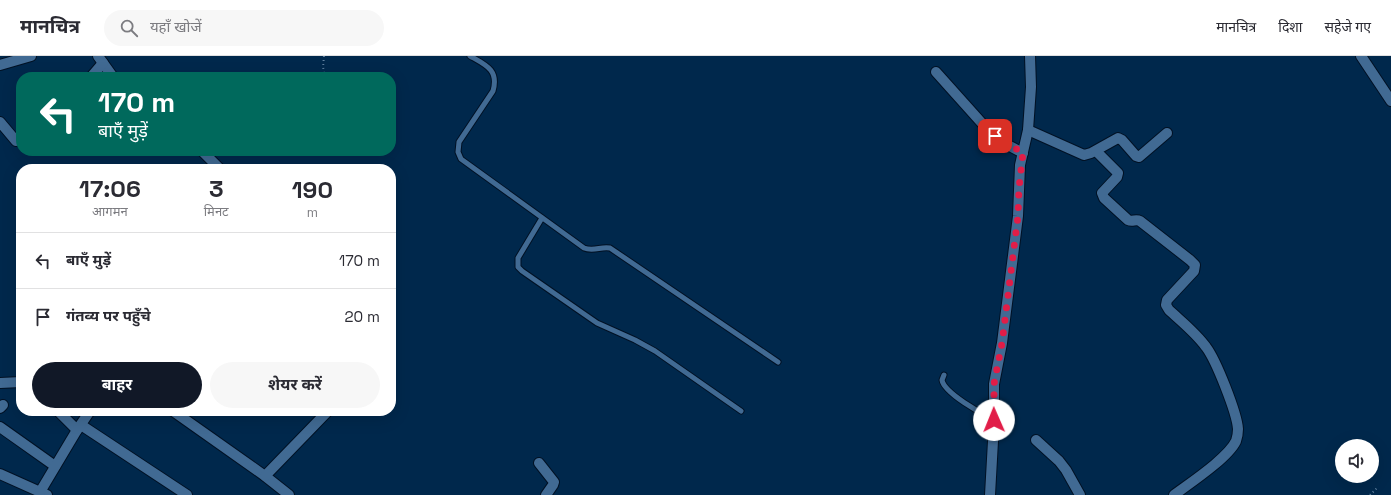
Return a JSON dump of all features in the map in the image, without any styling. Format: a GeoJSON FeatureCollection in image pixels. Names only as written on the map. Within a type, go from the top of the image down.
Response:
{"type":"FeatureCollection","features":[{"type":"Feature","properties":{"kind":"street"},"geometry":{"type":"LineString","coordinates":[[0,65],[31,56]]}},
{"type":"Feature","properties":{"kind":"street"},"geometry":{"type":"LineString","coordinates":[[990,495],[994,420],[994,384],[1002,343],[1018,216],[1023,152],[1028,130],[1031,87],[1030,56]]}},
{"type":"Feature","properties":{"kind":"street"},"geometry":{"type":"LineString","coordinates":[[1361,56],[1391,102]]}},
{"type":"Feature","properties":{"kind":"street"},"geometry":{"type":"LineString","coordinates":[[94,72],[100,60],[109,72]]}},
{"type":"Feature","properties":{"kind":"street"},"geometry":{"type":"LineString","coordinates":[[936,72],[988,130],[1002,142],[1023,152]]}},
{"type":"Feature","properties":{"kind":"street"},"geometry":{"type":"LineString","coordinates":[[0,122],[16,140]]}},
{"type":"Feature","properties":{"kind":"street"},"geometry":{"type":"LineString","coordinates":[[1028,130],[1080,155],[1087,155],[1117,139],[1120,139],[1136,156],[1139,157],[1167,133]]}},
{"type":"Feature","properties":{"kind":"street"},"geometry":{"type":"LineString","coordinates":[[1096,151],[1118,173],[1118,177],[1102,193],[1104,198],[1128,220],[1137,220],[1140,222],[1195,265],[1194,271],[1168,300],[1166,305],[1169,310],[1199,338],[1207,348],[1213,359],[1236,418],[1238,429],[1236,440],[1228,453],[1174,495]]}},
{"type":"Feature","properties":{"kind":"street"},"geometry":{"type":"LineString","coordinates":[[207,156],[215,164]]}},
{"type":"Feature","properties":{"kind":"street"},"geometry":{"type":"LineString","coordinates":[[0,384],[16,382]]}},
{"type":"Feature","properties":{"kind":"street"},"geometry":{"type":"LineString","coordinates":[[65,416],[79,427],[187,495]]}},
{"type":"Feature","properties":{"kind":"street"},"geometry":{"type":"LineString","coordinates":[[0,474],[43,494],[55,466],[87,416]]}},
{"type":"Feature","properties":{"kind":"street"},"geometry":{"type":"LineString","coordinates":[[180,416],[289,495]]}},
{"type":"Feature","properties":{"kind":"street"},"geometry":{"type":"LineString","coordinates":[[264,476],[323,416]]}},
{"type":"Feature","properties":{"kind":"street"},"geometry":{"type":"LineString","coordinates":[[0,427],[55,466]]}},
{"type":"Feature","properties":{"kind":"street"},"geometry":{"type":"LineString","coordinates":[[1036,440],[1059,461],[1066,470],[1080,495]]}},
{"type":"Feature","properties":{"kind":"street"},"geometry":{"type":"LineString","coordinates":[[538,463],[554,482],[546,495]]}},
{"type":"Feature","properties":{"kind":"lane"},"geometry":{"type":"LineString","coordinates":[[470,56],[487,66],[492,71],[495,78],[495,84],[493,91],[459,142],[457,148],[459,155],[464,162],[584,248],[591,250],[606,247],[615,251],[778,362]]}},
{"type":"Feature","properties":{"kind":"lane"},"geometry":{"type":"LineString","coordinates":[[542,218],[518,258],[518,267],[522,271],[597,323],[635,340],[655,351],[741,411]]}},
{"type":"Feature","properties":{"kind":"lane"},"geometry":{"type":"LineString","coordinates":[[944,375],[942,383],[945,386],[970,407],[994,420]]}},
{"type":"Feature","properties":{"kind":"path"},"geometry":{"type":"LineString","coordinates":[[324,56],[324,72]]}},
{"type":"Feature","properties":{"kind":"path"},"geometry":{"type":"LineString","coordinates":[[1370,495],[1378,487]]}},
{"type":"Feature","properties":{"kind":"route"},"geometry":{"type":"LineString","coordinates":[[994,420],[994,384],[997,361],[1002,343],[1018,216],[1020,165],[1023,152],[1002,142],[995,136]]}}]}
